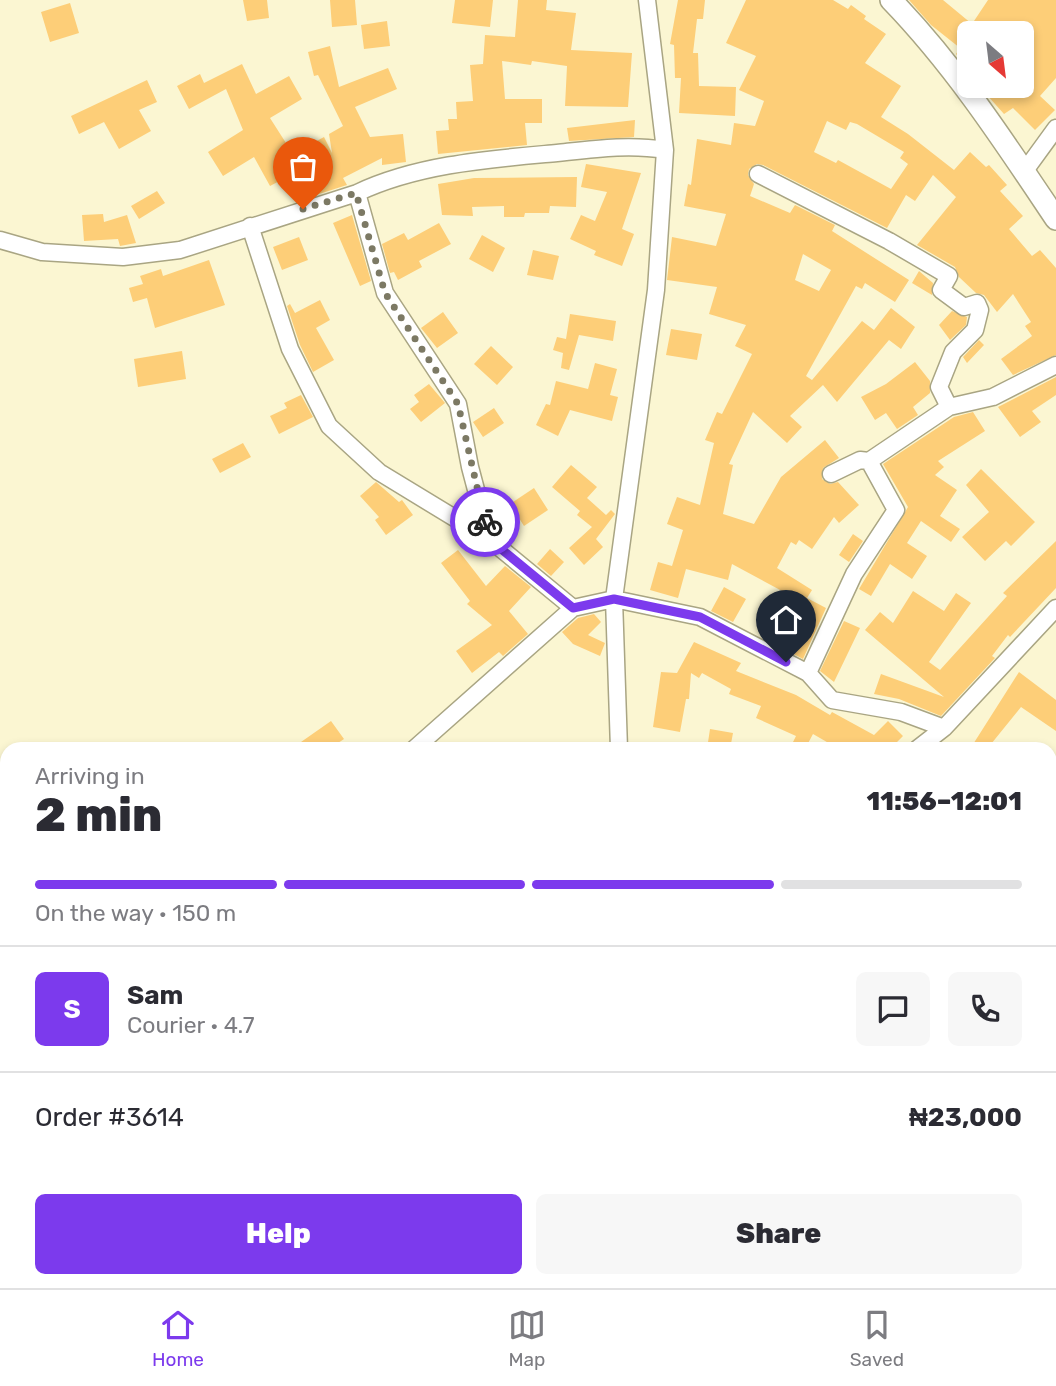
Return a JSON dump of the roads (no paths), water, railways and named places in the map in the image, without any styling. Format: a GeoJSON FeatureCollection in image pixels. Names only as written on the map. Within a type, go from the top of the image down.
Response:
{"type":"FeatureCollection","features":[{"type":"Feature","properties":{"kind":"street"},"geometry":{"type":"LineString","coordinates":[[619,742],[614,599],[656,290],[665,150],[647,0]]}},
{"type":"Feature","properties":{"kind":"street"},"geometry":{"type":"LineString","coordinates":[[891,0],[922,31],[975,100],[1024,172],[1050,195],[1056,219]]}},
{"type":"Feature","properties":{"kind":"street"},"geometry":{"type":"LineString","coordinates":[[1024,172],[1056,128]]}},
{"type":"Feature","properties":{"kind":"street"},"geometry":{"type":"LineString","coordinates":[[0,240],[42,252],[123,257],[180,250],[356,193],[381,181],[486,159],[638,145],[665,150]]}},
{"type":"Feature","properties":{"kind":"street"},"geometry":{"type":"LineString","coordinates":[[758,174],[889,241],[949,276],[941,290],[964,307],[976,303],[980,310],[975,330],[953,352],[939,387],[949,407]]}},
{"type":"Feature","properties":{"kind":"street"},"geometry":{"type":"LineString","coordinates":[[356,193],[385,293],[458,404],[470,467],[489,539]]}},
{"type":"Feature","properties":{"kind":"street"},"geometry":{"type":"LineString","coordinates":[[250,226],[290,349],[329,426],[379,472],[489,539],[573,608]]}},
{"type":"Feature","properties":{"kind":"street"},"geometry":{"type":"LineString","coordinates":[[831,474],[860,460],[869,461],[949,407],[993,397],[1056,365]]}},
{"type":"Feature","properties":{"kind":"street"},"geometry":{"type":"LineString","coordinates":[[808,673],[854,574],[896,510],[869,461]]}},
{"type":"Feature","properties":{"kind":"street"},"geometry":{"type":"LineString","coordinates":[[422,742],[573,608],[614,599],[700,617],[808,673],[832,700],[901,712],[944,728]]}},
{"type":"Feature","properties":{"kind":"street"},"geometry":{"type":"LineString","coordinates":[[927,742],[944,728],[1056,608]]}}]}
